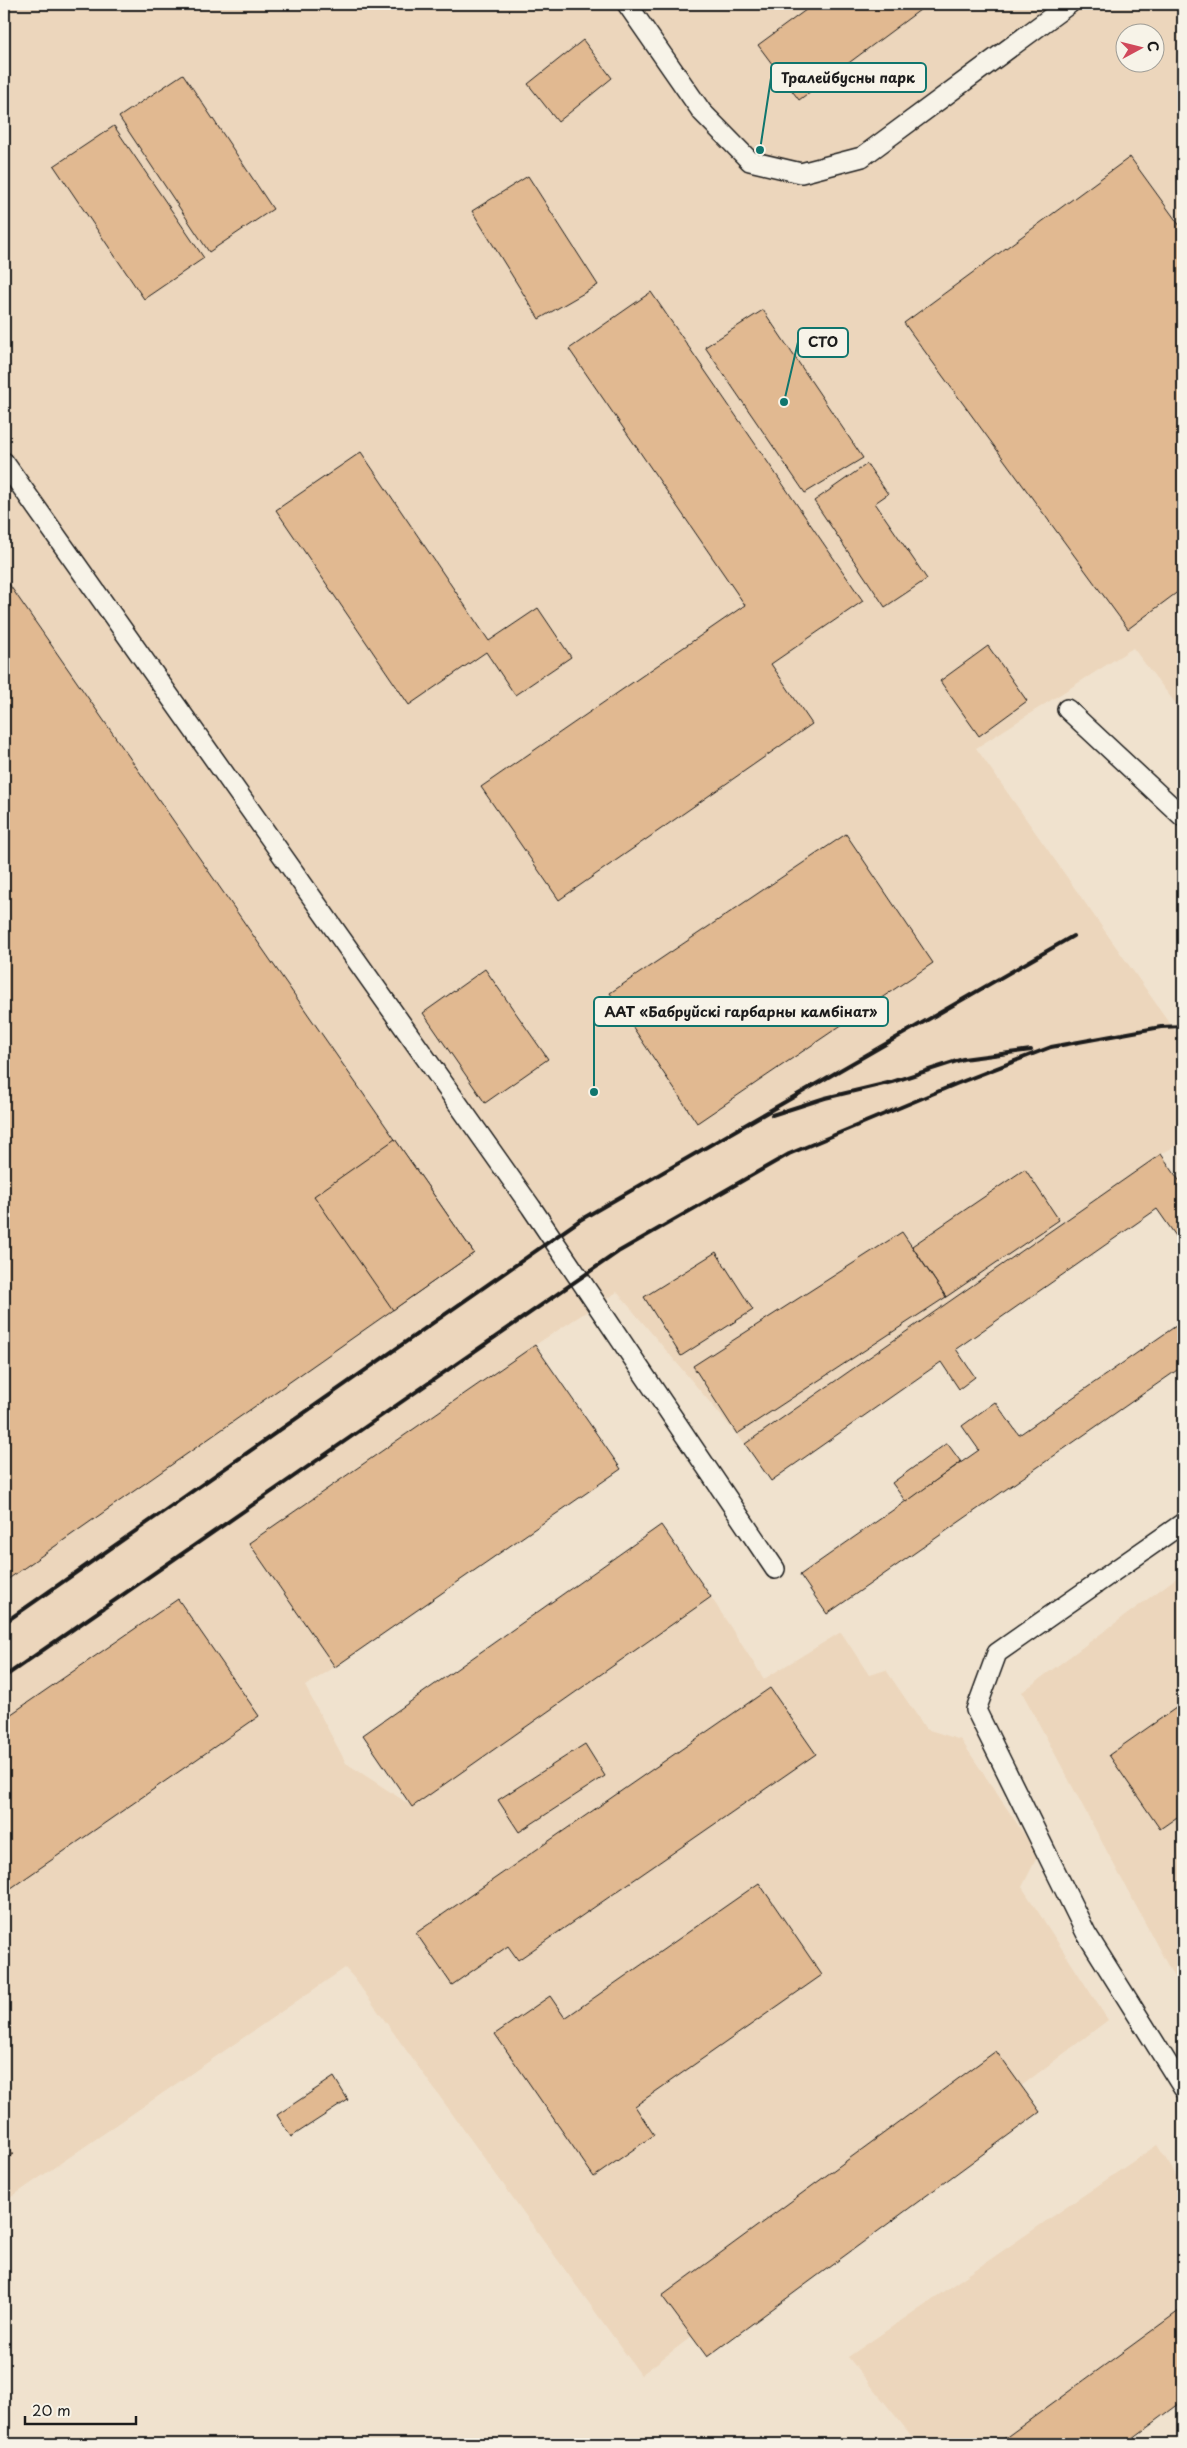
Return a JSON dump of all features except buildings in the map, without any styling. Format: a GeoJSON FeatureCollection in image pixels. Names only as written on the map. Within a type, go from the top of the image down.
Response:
{"type":"FeatureCollection","features":[{"type":"Feature","properties":{"kind":"lane"},"geometry":{"type":"LineString","coordinates":[[627,4],[702,112],[750,161],[801,173],[862,157],[1069,4]]}},
{"type":"Feature","properties":{"kind":"lane"},"geometry":{"type":"LineString","coordinates":[[4,462],[531,1207],[775,1569]]}},
{"type":"Feature","properties":{"kind":"lane"},"geometry":{"type":"LineString","coordinates":[[1067,709],[1183,817]]}},
{"type":"Feature","properties":{"kind":"lane"},"geometry":{"type":"LineString","coordinates":[[1183,1524],[997,1653],[976,1710],[1086,1932],[1183,2088]]}},
{"type":"Feature","properties":{"kind":"shaded area"},"geometry":{"type":"Polygon","coordinates":[[[4,4],[1183,4],[1183,713],[1133,648],[976,748],[1183,1042],[1183,1142],[1161,1154],[745,1444],[617,1292],[535,1345],[249,1543],[335,1667],[305,1686],[346,1763],[412,1806],[711,1597],[764,1679],[841,1632],[869,1675],[886,1670],[926,1729],[961,1740],[1038,1855],[1022,1887],[1108,2020],[641,2375],[345,1968],[4,2202],[4,4]]]}},
{"type":"Feature","properties":{"kind":"shaded area"},"geometry":{"type":"Polygon","coordinates":[[[1183,1573],[1183,1994],[1022,1692],[1183,1573]]]}},
{"type":"Feature","properties":{"kind":"shaded area"},"geometry":{"type":"Polygon","coordinates":[[[1157,2145],[1183,2186],[1183,2401],[1125,2444],[918,2444],[848,2357],[1157,2145]]]}},
{"type":"Feature","properties":{"kind":"railway"},"geometry":{"type":"LineString","coordinates":[[4,1623],[580,1220],[1073,936]]}},
{"type":"Feature","properties":{"kind":"railway"},"geometry":{"type":"LineString","coordinates":[[4,1677],[618,1252],[789,1154],[956,1084],[1051,1047],[1161,1027],[1183,1026]]}},
{"type":"Feature","properties":{"kind":"railway"},"geometry":{"type":"LineString","coordinates":[[772,1115],[825,1098],[892,1082],[963,1059],[1031,1050]]}},
{"type":"Feature","properties":{"kind":"place","name":"Тралейбусны парк"},"geometry":{"type":"Point","coordinates":[760,150]}},
{"type":"Feature","properties":{"kind":"place","name":"СТО"},"geometry":{"type":"Point","coordinates":[784,402]}},
{"type":"Feature","properties":{"kind":"place","name":"ААТ «Бабруйскі гарбарны камбінат»"},"geometry":{"type":"Point","coordinates":[594,1092]}}]}
